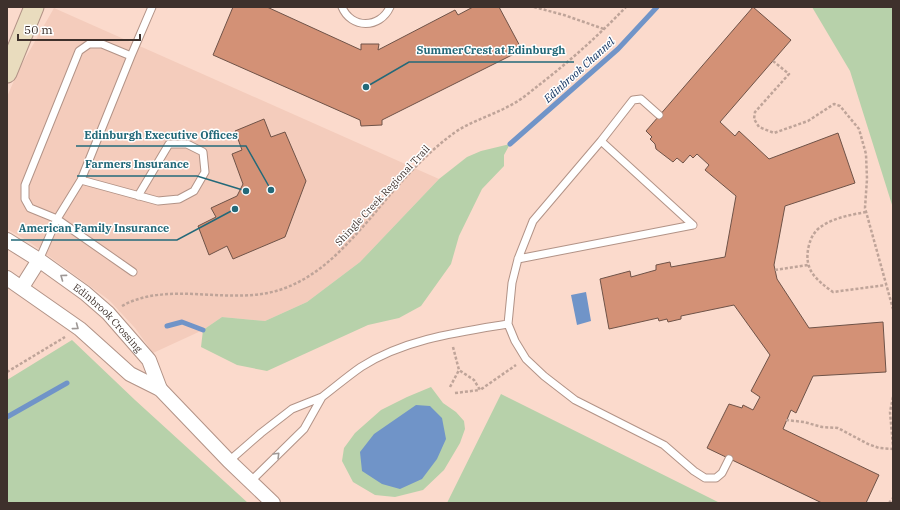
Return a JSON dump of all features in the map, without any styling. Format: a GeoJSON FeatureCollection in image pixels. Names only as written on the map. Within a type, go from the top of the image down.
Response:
{"type":"FeatureCollection","features":[{"type":"Feature","properties":{"kind":"main road"},"geometry":{"type":"LineString","coordinates":[[7,73],[34,7]]}},
{"type":"Feature","properties":{"kind":"street","name":"Edinbrook Crossing"},"geometry":{"type":"LineString","coordinates":[[7,240],[40,260],[85,293],[108,313],[149,360],[160,389]]}},
{"type":"Feature","properties":{"kind":"street"},"geometry":{"type":"LineString","coordinates":[[22,287],[40,260]]}},
{"type":"Feature","properties":{"kind":"street","name":"Edinbrook Crossing"},"geometry":{"type":"LineString","coordinates":[[7,278],[22,287],[80,329],[130,374],[160,389],[229,461],[273,503]]}},
{"type":"Feature","properties":{"kind":"lane"},"geometry":{"type":"LineString","coordinates":[[40,260],[57,219],[81,180],[130,56],[152,7]]}},
{"type":"Feature","properties":{"kind":"lane"},"geometry":{"type":"LineString","coordinates":[[342,7],[350,19],[358,23],[366,24],[374,23],[382,19],[390,7]]}},
{"type":"Feature","properties":{"kind":"lane"},"geometry":{"type":"LineString","coordinates":[[130,56],[102,44],[89,44],[79,51],[25,186],[25,199],[30,208],[57,219],[133,272]]}},
{"type":"Feature","properties":{"kind":"lane"},"geometry":{"type":"LineString","coordinates":[[659,115],[642,99],[633,100],[601,141],[533,221],[518,258],[512,283],[508,324],[515,341],[526,359],[544,376],[575,400],[664,445],[694,471],[705,478],[716,478],[722,473],[729,459]]}},
{"type":"Feature","properties":{"kind":"lane"},"geometry":{"type":"LineString","coordinates":[[518,258],[693,225],[601,141]]}},
{"type":"Feature","properties":{"kind":"lane"},"geometry":{"type":"LineString","coordinates":[[81,180],[138,196],[158,201],[179,199],[194,191],[205,172],[203,152],[187,144],[169,144],[138,196]]}},
{"type":"Feature","properties":{"kind":"lane"},"geometry":{"type":"LineString","coordinates":[[229,461],[261,433],[292,409],[322,397],[362,367],[383,356],[401,348],[442,336],[508,324]]}},
{"type":"Feature","properties":{"kind":"lane"},"geometry":{"type":"LineString","coordinates":[[250,482],[304,429],[322,397]]}},
{"type":"Feature","properties":{"kind":"path"},"geometry":{"type":"LineString","coordinates":[[534,7],[564,15],[604,29]]}},
{"type":"Feature","properties":{"kind":"path","name":"Shingle Creek Regional Trail"},"geometry":{"type":"LineString","coordinates":[[121,307],[139,299],[162,295],[191,294],[252,296],[284,288],[309,276],[342,250],[414,170],[450,136],[474,121],[509,106],[529,93],[584,48],[626,7]]}},
{"type":"Feature","properties":{"kind":"path"},"geometry":{"type":"LineString","coordinates":[[772,61],[789,74],[755,112],[754,119],[759,128],[774,133],[808,121],[834,104],[840,106],[859,129],[866,154],[866,212],[893,309]]}},
{"type":"Feature","properties":{"kind":"path"},"geometry":{"type":"LineString","coordinates":[[866,212],[838,218],[818,228],[811,237],[807,254],[808,265],[817,281],[833,292],[886,285]]}},
{"type":"Feature","properties":{"kind":"path"},"geometry":{"type":"LineString","coordinates":[[775,270],[808,265]]}},
{"type":"Feature","properties":{"kind":"path"},"geometry":{"type":"LineString","coordinates":[[7,372],[69,335]]}},
{"type":"Feature","properties":{"kind":"path"},"geometry":{"type":"LineString","coordinates":[[453,347],[459,370],[474,380],[480,390]]}},
{"type":"Feature","properties":{"kind":"path"},"geometry":{"type":"LineString","coordinates":[[455,393],[480,390],[516,365]]}},
{"type":"Feature","properties":{"kind":"path"},"geometry":{"type":"LineString","coordinates":[[450,387],[459,370]]}},
{"type":"Feature","properties":{"kind":"path"},"geometry":{"type":"LineString","coordinates":[[786,420],[804,422],[822,427],[838,428],[868,444],[879,448],[893,447],[890,412],[893,397]]}},
{"type":"Feature","properties":{"kind":"path"},"geometry":{"type":"LineString","coordinates":[[890,503],[893,498]]}},
{"type":"Feature","properties":{"kind":"shaded area"},"geometry":{"type":"Polygon","coordinates":[[[54,8],[439,179],[360,262],[307,302],[265,321],[222,317],[203,330],[153,353],[135,328],[109,300],[28,241],[7,229],[7,97],[18,71],[54,8]]]}},
{"type":"Feature","properties":{"kind":"green space"},"geometry":{"type":"Polygon","coordinates":[[[812,7],[893,7],[893,208],[850,71],[812,7]]]}},
{"type":"Feature","properties":{"kind":"green space"},"geometry":{"type":"Polygon","coordinates":[[[510,144],[504,155],[504,166],[482,189],[459,236],[451,264],[421,306],[399,318],[368,325],[267,371],[237,365],[201,347],[203,330],[222,317],[265,321],[307,302],[360,262],[439,179],[467,157],[481,151],[510,144]]]}},
{"type":"Feature","properties":{"kind":"green space"},"geometry":{"type":"Polygon","coordinates":[[[72,340],[135,400],[248,503],[7,503],[7,380],[72,340]]]}},
{"type":"Feature","properties":{"kind":"green space"},"geometry":{"type":"Polygon","coordinates":[[[431,387],[443,403],[456,412],[464,421],[465,429],[460,443],[444,470],[423,490],[395,497],[375,495],[353,482],[342,461],[344,448],[355,433],[381,410],[431,387]]]}},
{"type":"Feature","properties":{"kind":"green space"},"geometry":{"type":"Polygon","coordinates":[[[501,394],[720,503],[447,503],[501,394]]]}},
{"type":"Feature","properties":{"kind":"water"},"geometry":{"type":"Polygon","coordinates":[[[586,292],[591,321],[577,325],[571,295],[586,292]]]}},
{"type":"Feature","properties":{"kind":"water"},"geometry":{"type":"Polygon","coordinates":[[[416,405],[430,406],[442,418],[446,439],[437,459],[422,479],[400,489],[382,484],[362,471],[360,452],[374,434],[416,405]]]}},
{"type":"Feature","properties":{"kind":"building"},"geometry":{"type":"Polygon","coordinates":[[[233,7],[267,7],[361,50],[361,44],[379,44],[378,50],[455,10],[458,15],[473,7],[499,7],[522,50],[382,120],[382,125],[361,126],[360,120],[213,55],[233,7]]]}},
{"type":"Feature","properties":{"kind":"building"},"geometry":{"type":"Polygon","coordinates":[[[753,7],[791,40],[720,122],[735,136],[739,131],[769,159],[838,133],[855,183],[785,206],[774,265],[777,279],[809,328],[883,322],[886,372],[813,376],[796,413],[791,410],[783,429],[879,475],[866,503],[822,503],[707,448],[729,404],[742,408],[743,405],[753,410],[760,397],[751,391],[770,355],[734,305],[681,316],[681,319],[668,322],[667,319],[659,321],[658,318],[609,329],[600,279],[630,271],[631,277],[656,270],[656,265],[670,262],[671,267],[725,257],[736,196],[705,170],[709,165],[697,154],[693,158],[690,155],[683,163],[677,158],[673,162],[656,149],[655,144],[650,139],[652,137],[646,131],[753,7]]]}},
{"type":"Feature","properties":{"kind":"building"},"geometry":{"type":"Polygon","coordinates":[[[264,119],[271,137],[285,132],[306,181],[285,237],[233,259],[227,246],[209,255],[198,226],[216,217],[211,208],[237,196],[243,184],[232,154],[242,150],[235,131],[264,119]]]}},
{"type":"Feature","properties":{"kind":"waterway","name":"Edinbrook Channel"},"geometry":{"type":"LineString","coordinates":[[510,144],[618,49],[657,7]]}},
{"type":"Feature","properties":{"kind":"waterway","name":"Edinbrook Channel"},"geometry":{"type":"LineString","coordinates":[[167,326],[182,322],[203,330]]}},
{"type":"Feature","properties":{"kind":"waterway","name":"Edinbrook Channel"},"geometry":{"type":"LineString","coordinates":[[7,417],[67,383]]}},
{"type":"Feature","properties":{"kind":"place","name":"SummerCrest at Edinburgh"},"geometry":{"type":"Point","coordinates":[366,87]}},
{"type":"Feature","properties":{"kind":"place","name":"Edinburgh Executive Offices"},"geometry":{"type":"Point","coordinates":[271,190]}},
{"type":"Feature","properties":{"kind":"place","name":"Farmers Insurance"},"geometry":{"type":"Point","coordinates":[246,191]}},
{"type":"Feature","properties":{"kind":"place","name":"American Family Insurance"},"geometry":{"type":"Point","coordinates":[235,209]}}]}
